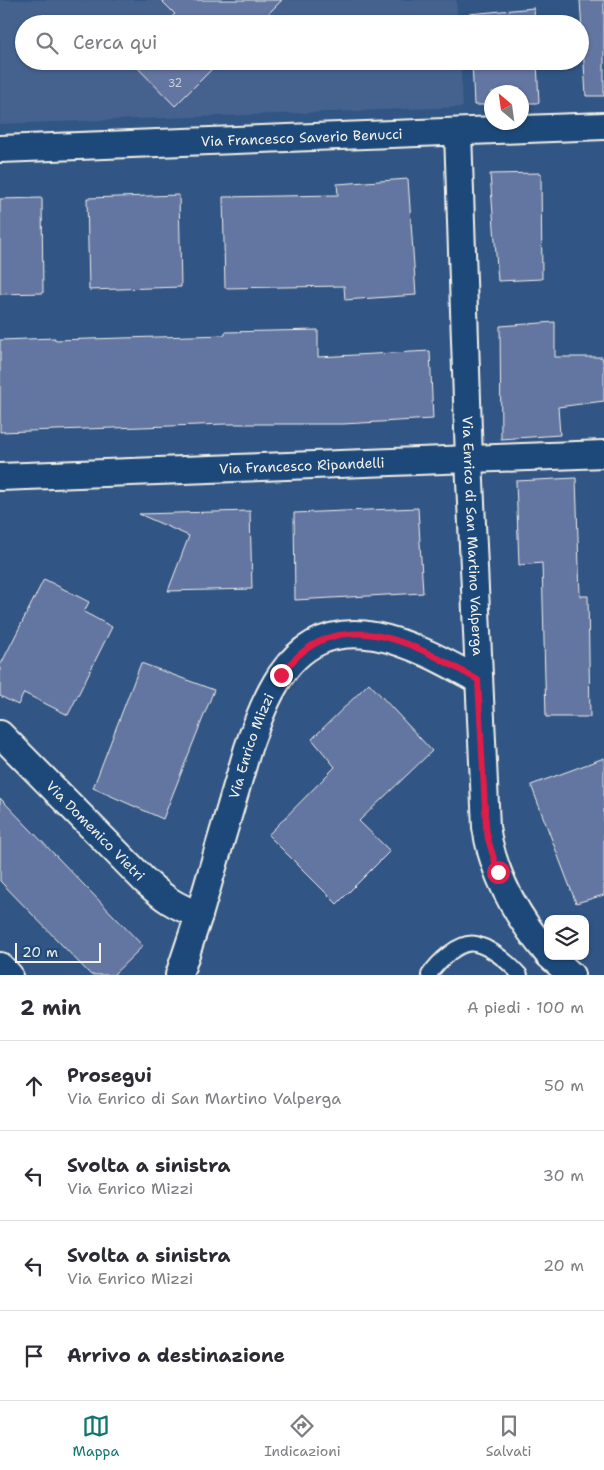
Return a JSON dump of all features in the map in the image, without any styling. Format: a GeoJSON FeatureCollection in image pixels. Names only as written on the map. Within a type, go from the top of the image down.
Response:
{"type":"FeatureCollection","features":[{"type":"Feature","properties":{"kind":"street","name":"Via Francesco Saverio Benucci"},"geometry":{"type":"LineString","coordinates":[[0,149],[604,126]]}},
{"type":"Feature","properties":{"kind":"street","name":"Via Enrico di San Martino Valperga"},"geometry":{"type":"LineString","coordinates":[[458,132],[478,680],[488,839],[504,887],[526,926],[544,949]]}},
{"type":"Feature","properties":{"kind":"street","name":"Via Francesco Ripandelli"},"geometry":{"type":"LineString","coordinates":[[0,477],[604,454]]}},
{"type":"Feature","properties":{"kind":"street","name":"Via Enrico Mizzi"},"geometry":{"type":"LineString","coordinates":[[179,975],[199,915],[248,748],[258,721],[281,675],[294,658],[322,640],[336,635],[369,634],[419,648],[478,680]]}},
{"type":"Feature","properties":{"kind":"street","name":"Via Domenico Vietri"},"geometry":{"type":"LineString","coordinates":[[0,734],[145,881],[175,906],[199,915]]}},
{"type":"Feature","properties":{"kind":"street","name":"Via Enrico di San Martino Valperga"},"geometry":{"type":"LineString","coordinates":[[554,960],[571,975]]}},
{"type":"Feature","properties":{"kind":"street"},"geometry":{"type":"LineString","coordinates":[[0,966],[9,975]]}},
{"type":"Feature","properties":{"kind":"lane"},"geometry":{"type":"LineString","coordinates":[[429,975],[436,964],[450,953],[466,944],[475,944],[502,957],[520,975]]}},
{"type":"Feature","properties":{"kind":"shaded area"},"geometry":{"type":"Polygon","coordinates":[[[0,0],[456,0],[457,15],[15,15],[15,70],[461,70],[463,107],[0,124],[0,0]]]}},
{"type":"Feature","properties":{"kind":"building"},"geometry":{"type":"Polygon","coordinates":[[[161,0],[282,0],[267,15],[175,14],[161,0]]]}},
{"type":"Feature","properties":{"kind":"building"},"geometry":{"type":"Polygon","coordinates":[[[580,0],[604,0],[604,96],[586,96],[584,70],[589,70],[589,15],[581,15],[580,0]]]}},
{"type":"Feature","properties":{"kind":"building"},"geometry":{"type":"Polygon","coordinates":[[[534,8],[534,15],[469,15],[534,8]]]}},
{"type":"Feature","properties":{"kind":"building"},"geometry":{"type":"Polygon","coordinates":[[[140,70],[211,70],[175,106],[140,70]]]}},
{"type":"Feature","properties":{"kind":"building"},"geometry":{"type":"Polygon","coordinates":[[[472,70],[537,70],[539,103],[529,103],[529,85],[484,85],[484,105],[474,105],[472,70]]]}},
{"type":"Feature","properties":{"kind":"building"},"geometry":{"type":"Polygon","coordinates":[[[541,173],[542,279],[498,281],[490,174],[541,173]]]}},
{"type":"Feature","properties":{"kind":"building"},"geometry":{"type":"Polygon","coordinates":[[[408,179],[416,295],[345,300],[344,286],[225,288],[223,197],[338,195],[337,184],[408,179]]]}},
{"type":"Feature","properties":{"kind":"building"},"geometry":{"type":"Polygon","coordinates":[[[179,195],[181,287],[89,290],[87,198],[179,195]]]}},
{"type":"Feature","properties":{"kind":"building"},"geometry":{"type":"Polygon","coordinates":[[[42,198],[43,293],[0,294],[0,199],[42,198]]]}},
{"type":"Feature","properties":{"kind":"building"},"geometry":{"type":"Polygon","coordinates":[[[555,322],[555,357],[602,357],[604,367],[604,401],[558,407],[560,435],[501,439],[500,326],[555,322]]]}},
{"type":"Feature","properties":{"kind":"building"},"geometry":{"type":"Polygon","coordinates":[[[318,330],[318,357],[430,351],[433,419],[343,424],[226,424],[0,432],[0,340],[225,335],[225,332],[318,330]]]}},
{"type":"Feature","properties":{"kind":"building"},"geometry":{"type":"Polygon","coordinates":[[[576,478],[580,596],[588,596],[590,717],[546,717],[542,563],[519,565],[516,481],[576,478]]]}},
{"type":"Feature","properties":{"kind":"building"},"geometry":{"type":"Polygon","coordinates":[[[418,508],[423,593],[295,600],[294,513],[418,508]]]}},
{"type":"Feature","properties":{"kind":"building"},"geometry":{"type":"Polygon","coordinates":[[[250,511],[252,589],[168,591],[189,536],[139,514],[250,511]]]}},
{"type":"Feature","properties":{"kind":"building"},"geometry":{"type":"Polygon","coordinates":[[[44,579],[89,602],[84,612],[112,627],[68,715],[24,693],[18,705],[0,696],[0,666],[44,579]]]}},
{"type":"Feature","properties":{"kind":"building"},"geometry":{"type":"Polygon","coordinates":[[[141,663],[214,690],[163,819],[93,788],[141,663]]]}},
{"type":"Feature","properties":{"kind":"building"},"geometry":{"type":"Polygon","coordinates":[[[369,683],[432,751],[359,821],[390,851],[337,904],[268,835],[335,767],[312,739],[369,683]]]}},
{"type":"Feature","properties":{"kind":"building"},"geometry":{"type":"Polygon","coordinates":[[[604,758],[604,895],[576,903],[531,785],[604,758]]]}},
{"type":"Feature","properties":{"kind":"building"},"geometry":{"type":"Polygon","coordinates":[[[0,798],[143,946],[113,975],[91,975],[0,881],[0,798]]]}},
{"type":"Feature","properties":{"kind":"route"},"geometry":{"type":"LineString","coordinates":[[281,675],[294,658],[308,648],[336,635],[353,633],[369,634],[419,648],[478,680],[486,827],[498,872]]}}]}
